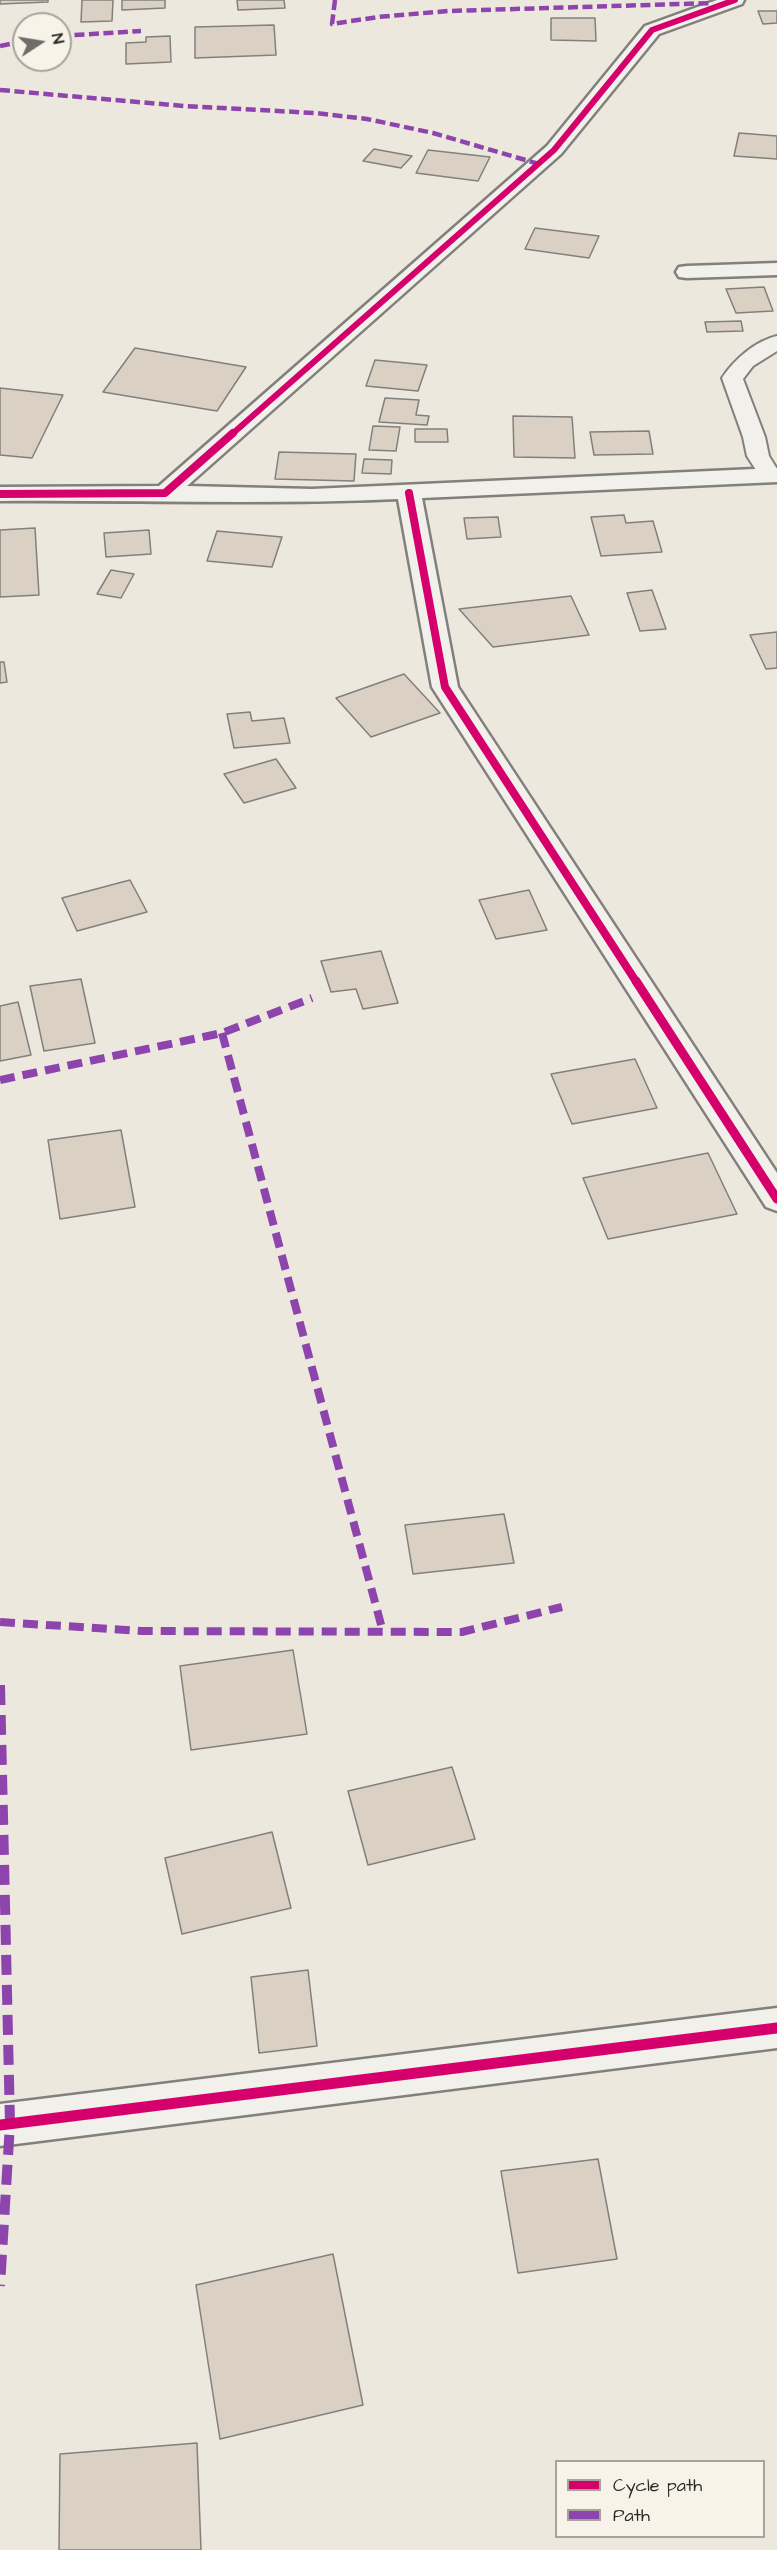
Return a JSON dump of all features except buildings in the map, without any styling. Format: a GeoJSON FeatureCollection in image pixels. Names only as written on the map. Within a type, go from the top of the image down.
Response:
{"type":"FeatureCollection","features":[{"type":"Feature","properties":{"kind":"street"},"geometry":{"type":"LineString","coordinates":[[165,493],[554,150],[652,30],[735,0]]}},
{"type":"Feature","properties":{"kind":"street"},"geometry":{"type":"LineString","coordinates":[[687,272],[777,269]]}},
{"type":"Feature","properties":{"kind":"street"},"geometry":{"type":"LineString","coordinates":[[0,494],[165,493],[312,496],[775,476]]}},
{"type":"Feature","properties":{"kind":"street"},"geometry":{"type":"LineString","coordinates":[[409,493],[446,687],[777,1199]]}},
{"type":"Feature","properties":{"kind":"street"},"geometry":{"type":"LineString","coordinates":[[0,2125],[777,2028]]}},
{"type":"Feature","properties":{"kind":"lane"},"geometry":{"type":"LineString","coordinates":[[775,476],[758,456],[747,417],[732,378],[746,362],[777,342]]}},
{"type":"Feature","properties":{"kind":"marked path"},"geometry":{"type":"LineString","coordinates":[[335,0],[332,24],[401,14],[448,11],[616,4],[713,3]]}},
{"type":"Feature","properties":{"kind":"marked path"},"geometry":{"type":"LineString","coordinates":[[72,35],[141,31]]}},
{"type":"Feature","properties":{"kind":"marked path"},"geometry":{"type":"LineString","coordinates":[[0,46],[12,44]]}},
{"type":"Feature","properties":{"kind":"marked path"},"geometry":{"type":"LineString","coordinates":[[0,90],[184,106],[341,115],[433,133],[539,164]]}},
{"type":"Feature","properties":{"kind":"marked path"},"geometry":{"type":"LineString","coordinates":[[0,1080],[222,1033],[312,998]]}},
{"type":"Feature","properties":{"kind":"marked path"},"geometry":{"type":"LineString","coordinates":[[222,1033],[383,1632]]}},
{"type":"Feature","properties":{"kind":"marked path"},"geometry":{"type":"LineString","coordinates":[[0,1622],[142,1631],[462,1632],[562,1607]]}},
{"type":"Feature","properties":{"kind":"marked path"},"geometry":{"type":"LineString","coordinates":[[0,1685],[10,2124],[0,2286]]}},
{"type":"Feature","properties":{"kind":"cycle path"},"geometry":{"type":"LineString","coordinates":[[0,494],[165,493],[554,150],[652,30],[735,0]]}},
{"type":"Feature","properties":{"kind":"cycle path"},"geometry":{"type":"LineString","coordinates":[[409,493],[445,687],[777,1199]]}},
{"type":"Feature","properties":{"kind":"cycle path"},"geometry":{"type":"LineString","coordinates":[[0,2125],[777,2028]]}}]}
